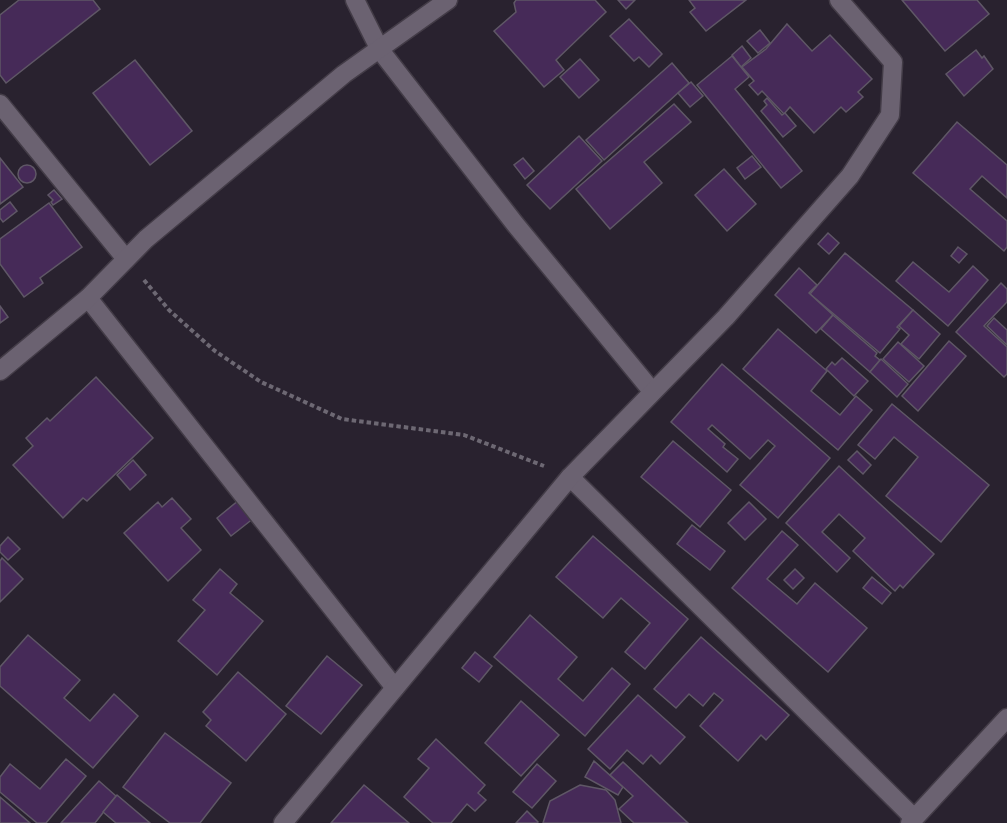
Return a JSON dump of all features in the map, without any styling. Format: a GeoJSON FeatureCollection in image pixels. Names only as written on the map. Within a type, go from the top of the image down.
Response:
{"type":"FeatureCollection","features":[{"type":"Feature","properties":{"kind":"street"},"geometry":{"type":"LineString","coordinates":[[355,0],[380,50],[515,224],[652,392]]}},
{"type":"Feature","properties":{"kind":"street"},"geometry":{"type":"LineString","coordinates":[[0,371],[88,298],[146,239],[344,74],[448,0]]}},
{"type":"Feature","properties":{"kind":"street"},"geometry":{"type":"LineString","coordinates":[[283,823],[570,477],[726,317],[850,176],[890,114],[893,62],[839,0]]}},
{"type":"Feature","properties":{"kind":"street"},"geometry":{"type":"LineString","coordinates":[[0,104],[126,259]]}},
{"type":"Feature","properties":{"kind":"street"},"geometry":{"type":"LineString","coordinates":[[88,298],[395,688]]}},
{"type":"Feature","properties":{"kind":"street"},"geometry":{"type":"LineString","coordinates":[[570,477],[912,821],[1007,718]]}},
{"type":"Feature","properties":{"kind":"path"},"geometry":{"type":"LineString","coordinates":[[126,259],[169,310],[215,351],[261,382],[342,419],[464,435],[570,477]]}},
{"type":"Feature","properties":{"kind":"building"},"geometry":{"type":"Polygon","coordinates":[[[19,0],[93,0],[100,9],[6,83],[0,75],[0,15],[19,0]]]}},
{"type":"Feature","properties":{"kind":"building"},"geometry":{"type":"Polygon","coordinates":[[[516,0],[595,0],[606,12],[556,60],[564,70],[544,87],[494,31],[516,12],[514,3],[516,0]]]}},
{"type":"Feature","properties":{"kind":"building"},"geometry":{"type":"Polygon","coordinates":[[[618,0],[635,0],[626,9],[618,0]]]}},
{"type":"Feature","properties":{"kind":"building"},"geometry":{"type":"Polygon","coordinates":[[[689,0],[746,0],[706,31],[690,12],[695,8],[689,0]]]}},
{"type":"Feature","properties":{"kind":"building"},"geometry":{"type":"Polygon","coordinates":[[[902,0],[977,0],[989,14],[945,51],[902,0]]]}},
{"type":"Feature","properties":{"kind":"building"},"geometry":{"type":"Polygon","coordinates":[[[629,19],[662,54],[649,67],[639,57],[634,61],[610,36],[629,19]]]}},
{"type":"Feature","properties":{"kind":"building"},"geometry":{"type":"Polygon","coordinates":[[[787,24],[812,51],[830,35],[872,79],[858,92],[863,97],[846,112],[841,107],[814,133],[790,107],[784,114],[762,91],[758,95],[749,85],[754,81],[742,67],[766,49],[787,24]]]}},
{"type":"Feature","properties":{"kind":"building"},"geometry":{"type":"Polygon","coordinates":[[[760,30],[770,43],[758,53],[747,41],[760,30]]]}},
{"type":"Feature","properties":{"kind":"building"},"geometry":{"type":"Polygon","coordinates":[[[742,46],[751,58],[741,67],[732,55],[742,46]]]}},
{"type":"Feature","properties":{"kind":"building"},"geometry":{"type":"Polygon","coordinates":[[[976,50],[982,58],[984,56],[993,69],[964,96],[946,74],[976,50]]]}},
{"type":"Feature","properties":{"kind":"building"},"geometry":{"type":"Polygon","coordinates":[[[732,56],[749,77],[735,89],[802,171],[781,188],[697,85],[732,56]]]}},
{"type":"Feature","properties":{"kind":"building"},"geometry":{"type":"Polygon","coordinates":[[[580,59],[599,80],[579,98],[560,77],[580,59]]]}},
{"type":"Feature","properties":{"kind":"building"},"geometry":{"type":"Polygon","coordinates":[[[135,60],[192,131],[150,165],[93,93],[135,60]]]}},
{"type":"Feature","properties":{"kind":"building"},"geometry":{"type":"Polygon","coordinates":[[[672,63],[689,83],[604,160],[586,140],[672,63]]]}},
{"type":"Feature","properties":{"kind":"building"},"geometry":{"type":"Polygon","coordinates":[[[691,82],[703,96],[690,107],[678,93],[691,82]]]}},
{"type":"Feature","properties":{"kind":"building"},"geometry":{"type":"Polygon","coordinates":[[[767,98],[782,115],[785,113],[796,126],[783,137],[761,111],[767,105],[764,101],[767,98]]]}},
{"type":"Feature","properties":{"kind":"building"},"geometry":{"type":"Polygon","coordinates":[[[674,104],[691,122],[644,162],[662,183],[610,229],[576,189],[674,104]]]}},
{"type":"Feature","properties":{"kind":"building"},"geometry":{"type":"Polygon","coordinates":[[[957,122],[1007,165],[1007,198],[982,176],[970,189],[1007,221],[1007,247],[1004,251],[913,173],[957,122]]]}},
{"type":"Feature","properties":{"kind":"building"},"geometry":{"type":"Polygon","coordinates":[[[579,136],[602,161],[550,209],[527,185],[579,136]]]}},
{"type":"Feature","properties":{"kind":"building"},"geometry":{"type":"Polygon","coordinates":[[[752,156],[761,167],[745,179],[737,168],[752,156]]]}},
{"type":"Feature","properties":{"kind":"building"},"geometry":{"type":"Polygon","coordinates":[[[0,158],[23,187],[0,204],[0,158]]]}},
{"type":"Feature","properties":{"kind":"building"},"geometry":{"type":"Polygon","coordinates":[[[523,158],[534,171],[525,179],[514,165],[523,158]]]}},
{"type":"Feature","properties":{"kind":"building"},"geometry":{"type":"Polygon","coordinates":[[[27,165],[33,168],[36,174],[33,180],[27,183],[21,180],[18,174],[21,168],[27,165]]]}},
{"type":"Feature","properties":{"kind":"building"},"geometry":{"type":"Polygon","coordinates":[[[724,169],[756,204],[727,231],[695,195],[724,169]]]}},
{"type":"Feature","properties":{"kind":"building"},"geometry":{"type":"Polygon","coordinates":[[[54,190],[62,199],[53,205],[51,202],[53,200],[48,195],[54,190]]]}},
{"type":"Feature","properties":{"kind":"building"},"geometry":{"type":"Polygon","coordinates":[[[10,202],[17,211],[3,222],[0,218],[0,210],[10,202]]]}},
{"type":"Feature","properties":{"kind":"building"},"geometry":{"type":"Polygon","coordinates":[[[49,203],[82,247],[40,278],[43,283],[24,297],[0,264],[0,239],[49,203]]]}},
{"type":"Feature","properties":{"kind":"building"},"geometry":{"type":"Polygon","coordinates":[[[828,233],[839,243],[829,254],[818,244],[828,233]]]}},
{"type":"Feature","properties":{"kind":"building"},"geometry":{"type":"Polygon","coordinates":[[[958,247],[967,254],[959,263],[951,256],[958,247]]]}},
{"type":"Feature","properties":{"kind":"building"},"geometry":{"type":"Polygon","coordinates":[[[845,253],[913,310],[897,327],[900,329],[880,353],[810,294],[845,253]]]}},
{"type":"Feature","properties":{"kind":"building"},"geometry":{"type":"Polygon","coordinates":[[[913,262],[949,292],[973,266],[988,280],[948,326],[896,281],[913,262]]]}},
{"type":"Feature","properties":{"kind":"building"},"geometry":{"type":"Polygon","coordinates":[[[799,268],[817,285],[809,293],[833,315],[816,333],[775,295],[799,268]]]}},
{"type":"Feature","properties":{"kind":"building"},"geometry":{"type":"Polygon","coordinates":[[[1001,283],[1007,289],[1007,302],[984,326],[1007,347],[1007,374],[1004,377],[956,332],[1001,283]]]}},
{"type":"Feature","properties":{"kind":"building"},"geometry":{"type":"Polygon","coordinates":[[[0,306],[8,317],[0,323],[0,306]]]}},
{"type":"Feature","properties":{"kind":"building"},"geometry":{"type":"Polygon","coordinates":[[[913,310],[940,334],[919,359],[901,344],[909,335],[899,326],[913,310]]]}},
{"type":"Feature","properties":{"kind":"building"},"geometry":{"type":"Polygon","coordinates":[[[833,315],[877,353],[875,356],[880,360],[870,372],[821,329],[833,315]]]}},
{"type":"Feature","properties":{"kind":"building"},"geometry":{"type":"Polygon","coordinates":[[[994,318],[1007,330],[1007,345],[987,326],[994,318]]]}},
{"type":"Feature","properties":{"kind":"building"},"geometry":{"type":"Polygon","coordinates":[[[778,329],[827,371],[811,391],[840,415],[856,396],[872,410],[838,450],[743,369],[778,329]]]}},
{"type":"Feature","properties":{"kind":"building"},"geometry":{"type":"Polygon","coordinates":[[[949,341],[966,356],[918,411],[902,396],[949,341]]]}},
{"type":"Feature","properties":{"kind":"building"},"geometry":{"type":"Polygon","coordinates":[[[898,342],[924,366],[909,382],[883,359],[898,342]]]}},
{"type":"Feature","properties":{"kind":"building"},"geometry":{"type":"Polygon","coordinates":[[[842,358],[868,381],[854,396],[826,369],[832,362],[835,365],[842,358]]]}},
{"type":"Feature","properties":{"kind":"building"},"geometry":{"type":"Polygon","coordinates":[[[881,359],[908,384],[897,397],[870,372],[881,359]]]}},
{"type":"Feature","properties":{"kind":"building"},"geometry":{"type":"Polygon","coordinates":[[[722,364],[830,458],[778,518],[740,485],[775,446],[768,440],[750,459],[712,425],[708,429],[725,444],[723,447],[738,459],[727,472],[671,422],[722,364]]]}},
{"type":"Feature","properties":{"kind":"building"},"geometry":{"type":"Polygon","coordinates":[[[96,377],[153,438],[87,501],[83,498],[63,518],[13,465],[33,446],[26,438],[47,418],[50,421],[96,377]]]}},
{"type":"Feature","properties":{"kind":"building"},"geometry":{"type":"Polygon","coordinates":[[[892,404],[989,485],[941,542],[886,496],[918,457],[894,437],[875,459],[858,445],[892,404]]]}},
{"type":"Feature","properties":{"kind":"building"},"geometry":{"type":"Polygon","coordinates":[[[673,441],[731,490],[700,527],[641,477],[673,441]]]}},
{"type":"Feature","properties":{"kind":"building"},"geometry":{"type":"Polygon","coordinates":[[[857,451],[871,465],[863,474],[848,460],[857,451]]]}},
{"type":"Feature","properties":{"kind":"building"},"geometry":{"type":"Polygon","coordinates":[[[133,460],[146,475],[130,490],[117,475],[133,460]]]}},
{"type":"Feature","properties":{"kind":"building"},"geometry":{"type":"Polygon","coordinates":[[[839,466],[934,554],[903,588],[900,585],[895,591],[853,551],[865,538],[839,514],[822,532],[850,558],[837,572],[786,523],[839,466]]]}},
{"type":"Feature","properties":{"kind":"building"},"geometry":{"type":"Polygon","coordinates":[[[172,498],[191,519],[181,528],[201,550],[168,581],[124,533],[158,502],[162,507],[172,498]]]}},
{"type":"Feature","properties":{"kind":"building"},"geometry":{"type":"Polygon","coordinates":[[[239,500],[254,518],[231,536],[217,518],[239,500]]]}},
{"type":"Feature","properties":{"kind":"building"},"geometry":{"type":"Polygon","coordinates":[[[749,502],[766,519],[745,540],[728,523],[749,502]]]}},
{"type":"Feature","properties":{"kind":"building"},"geometry":{"type":"Polygon","coordinates":[[[692,525],[725,551],[710,570],[677,544],[692,525]]]}},
{"type":"Feature","properties":{"kind":"building"},"geometry":{"type":"Polygon","coordinates":[[[782,531],[798,545],[767,579],[797,604],[815,583],[867,628],[828,672],[732,588],[782,531]]]}},
{"type":"Feature","properties":{"kind":"building"},"geometry":{"type":"Polygon","coordinates":[[[593,536],[688,619],[645,669],[625,652],[650,623],[621,598],[603,618],[556,577],[593,536]]]}},
{"type":"Feature","properties":{"kind":"building"},"geometry":{"type":"Polygon","coordinates":[[[8,537],[20,549],[8,560],[0,552],[0,546],[8,537]]]}},
{"type":"Feature","properties":{"kind":"building"},"geometry":{"type":"Polygon","coordinates":[[[2,558],[23,579],[0,602],[0,561],[2,558]]]}},
{"type":"Feature","properties":{"kind":"building"},"geometry":{"type":"Polygon","coordinates":[[[220,569],[237,584],[230,593],[263,621],[217,675],[178,641],[205,610],[193,600],[220,569]]]}},
{"type":"Feature","properties":{"kind":"building"},"geometry":{"type":"Polygon","coordinates":[[[795,569],[804,578],[793,589],[784,580],[795,569]]]}},
{"type":"Feature","properties":{"kind":"building"},"geometry":{"type":"Polygon","coordinates":[[[872,577],[891,593],[882,604],[863,588],[872,577]]]}},
{"type":"Feature","properties":{"kind":"building"},"geometry":{"type":"Polygon","coordinates":[[[530,615],[577,657],[558,679],[583,701],[612,668],[630,684],[585,736],[494,657],[530,615]]]}},
{"type":"Feature","properties":{"kind":"building"},"geometry":{"type":"Polygon","coordinates":[[[28,635],[80,680],[64,698],[90,721],[114,694],[138,716],[93,768],[0,686],[0,667],[28,635]]]}},
{"type":"Feature","properties":{"kind":"building"},"geometry":{"type":"Polygon","coordinates":[[[701,637],[789,715],[766,740],[761,735],[738,761],[700,726],[723,700],[714,693],[703,706],[689,694],[676,708],[654,689],[701,637]]]}},
{"type":"Feature","properties":{"kind":"building"},"geometry":{"type":"Polygon","coordinates":[[[475,652],[492,666],[479,682],[462,668],[475,652]]]}},
{"type":"Feature","properties":{"kind":"building"},"geometry":{"type":"Polygon","coordinates":[[[327,656],[362,685],[321,734],[286,706],[327,656]]]}},
{"type":"Feature","properties":{"kind":"building"},"geometry":{"type":"Polygon","coordinates":[[[238,672],[286,714],[246,761],[206,726],[211,720],[203,712],[238,672]]]}},
{"type":"Feature","properties":{"kind":"building"},"geometry":{"type":"Polygon","coordinates":[[[638,695],[685,737],[660,764],[651,755],[643,764],[627,750],[610,769],[588,749],[638,695]]]}},
{"type":"Feature","properties":{"kind":"building"},"geometry":{"type":"Polygon","coordinates":[[[521,701],[559,735],[521,776],[485,743],[521,701]]]}},
{"type":"Feature","properties":{"kind":"building"},"geometry":{"type":"Polygon","coordinates":[[[165,733],[231,783],[200,823],[170,823],[123,787],[165,733]]]}},
{"type":"Feature","properties":{"kind":"building"},"geometry":{"type":"Polygon","coordinates":[[[436,739],[485,785],[478,793],[486,800],[475,811],[467,804],[451,823],[433,823],[404,797],[429,768],[418,759],[436,739]]]}},
{"type":"Feature","properties":{"kind":"building"},"geometry":{"type":"Polygon","coordinates":[[[66,759],[86,776],[46,823],[37,823],[0,792],[0,777],[10,764],[40,789],[66,759]]]}},
{"type":"Feature","properties":{"kind":"building"},"geometry":{"type":"Polygon","coordinates":[[[594,761],[623,787],[618,795],[585,777],[594,761]]]}},
{"type":"Feature","properties":{"kind":"building"},"geometry":{"type":"Polygon","coordinates":[[[623,762],[688,823],[634,823],[619,809],[633,796],[610,775],[623,762]]]}},
{"type":"Feature","properties":{"kind":"building"},"geometry":{"type":"Polygon","coordinates":[[[537,764],[556,781],[532,808],[513,792],[537,764]]]}},
{"type":"Feature","properties":{"kind":"building"},"geometry":{"type":"Polygon","coordinates":[[[99,781],[116,796],[95,823],[61,823],[99,781]]]}},
{"type":"Feature","properties":{"kind":"building"},"geometry":{"type":"Polygon","coordinates":[[[364,785],[409,823],[331,823],[364,785]]]}},
{"type":"Feature","properties":{"kind":"building"},"geometry":{"type":"Polygon","coordinates":[[[580,785],[606,790],[615,800],[621,823],[543,823],[550,801],[580,785]]]}},
{"type":"Feature","properties":{"kind":"building"},"geometry":{"type":"Polygon","coordinates":[[[117,795],[150,823],[116,823],[103,812],[117,795]]]}},
{"type":"Feature","properties":{"kind":"building"},"geometry":{"type":"Polygon","coordinates":[[[0,797],[30,823],[0,823],[0,797]]]}},
{"type":"Feature","properties":{"kind":"building"},"geometry":{"type":"Polygon","coordinates":[[[527,811],[538,822],[516,823],[527,811]]]}}]}
